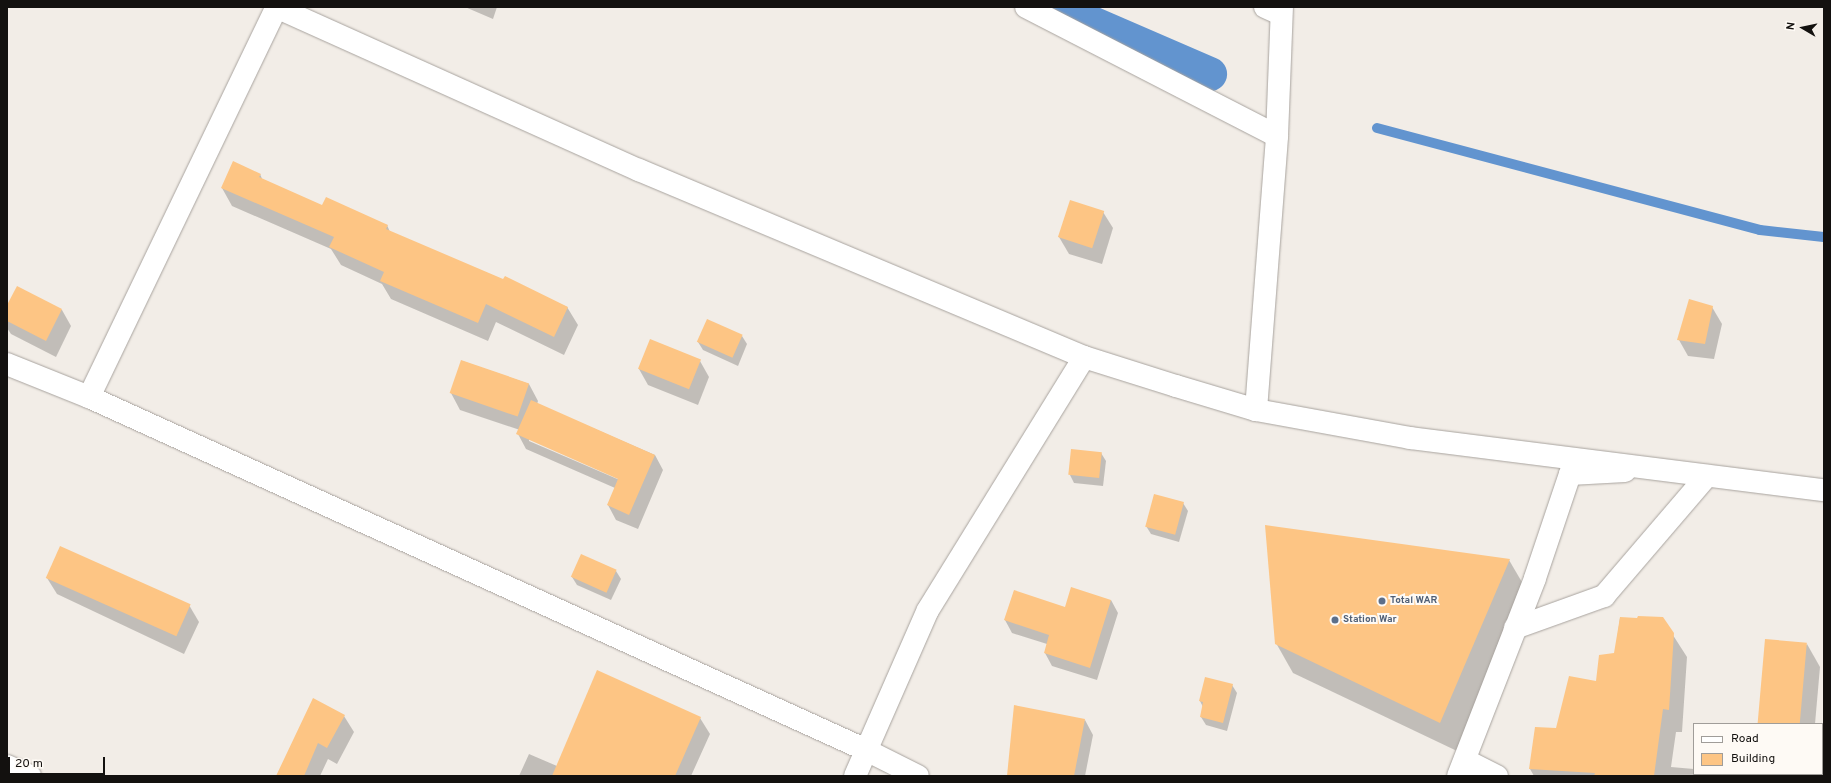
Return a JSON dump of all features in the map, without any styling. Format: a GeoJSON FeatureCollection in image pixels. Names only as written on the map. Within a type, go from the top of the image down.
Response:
{"type":"FeatureCollection","features":[{"type":"Feature","properties":{"kind":"main road"},"geometry":{"type":"LineString","coordinates":[[88,396],[277,7],[639,170],[1084,357],[1256,410],[1410,438],[1653,470],[1824,490]]}},
{"type":"Feature","properties":{"kind":"main road"},"geometry":{"type":"LineString","coordinates":[[1026,7],[1277,136]]}},
{"type":"Feature","properties":{"kind":"main road"},"geometry":{"type":"LineString","coordinates":[[1256,410],[1277,136],[1276,9]]}},
{"type":"Feature","properties":{"kind":"main road"},"geometry":{"type":"LineString","coordinates":[[855,776],[928,610],[1084,357]]}},
{"type":"Feature","properties":{"kind":"main road"},"geometry":{"type":"LineString","coordinates":[[7,364],[88,396],[866,750],[918,776]]}},
{"type":"Feature","properties":{"kind":"main road"},"geometry":{"type":"LineString","coordinates":[[1497,776],[1461,768],[1515,628],[1570,474],[1653,470]]}},
{"type":"Feature","properties":{"kind":"main road"},"geometry":{"type":"LineString","coordinates":[[1515,628],[1604,596],[1707,476]]}},
{"type":"Feature","properties":{"kind":"main road"},"geometry":{"type":"LineString","coordinates":[[7,766],[30,776]]}},
{"type":"Feature","properties":{"kind":"building"},"geometry":{"type":"Polygon","coordinates":[[[233,161],[261,174],[259,177],[322,205],[326,197],[388,225],[386,229],[503,279],[505,276],[568,307],[554,337],[486,304],[478,323],[380,281],[384,272],[329,247],[334,237],[221,188],[233,161]]]}},
{"type":"Feature","properties":{"kind":"building"},"geometry":{"type":"Polygon","coordinates":[[[1070,200],[1104,211],[1092,248],[1058,237],[1070,200]]]}},
{"type":"Feature","properties":{"kind":"building"},"geometry":{"type":"Polygon","coordinates":[[[17,286],[62,309],[46,341],[7,321],[7,305],[17,286]]]}},
{"type":"Feature","properties":{"kind":"building"},"geometry":{"type":"Polygon","coordinates":[[[1689,299],[1713,306],[1705,344],[1677,340],[1689,299]]]}},
{"type":"Feature","properties":{"kind":"building"},"geometry":{"type":"Polygon","coordinates":[[[707,319],[743,335],[732,358],[697,342],[707,319]]]}},
{"type":"Feature","properties":{"kind":"building"},"geometry":{"type":"Polygon","coordinates":[[[650,339],[701,360],[689,389],[638,369],[650,339]]]}},
{"type":"Feature","properties":{"kind":"building"},"geometry":{"type":"Polygon","coordinates":[[[461,360],[529,383],[518,417],[450,393],[461,360]]]}},
{"type":"Feature","properties":{"kind":"building"},"geometry":{"type":"Polygon","coordinates":[[[531,400],[655,455],[629,515],[607,505],[618,479],[516,434],[531,400]]]}},
{"type":"Feature","properties":{"kind":"building"},"geometry":{"type":"Polygon","coordinates":[[[1071,449],[1102,452],[1099,478],[1068,475],[1071,449]]]}},
{"type":"Feature","properties":{"kind":"building"},"geometry":{"type":"Polygon","coordinates":[[[1154,494],[1184,502],[1175,535],[1145,527],[1154,494]]]}},
{"type":"Feature","properties":{"kind":"building","name":"Total WAR"},"geometry":{"type":"Polygon","coordinates":[[[1265,525],[1510,559],[1440,723],[1275,644],[1265,525]]]}},
{"type":"Feature","properties":{"kind":"building"},"geometry":{"type":"Polygon","coordinates":[[[60,546],[191,604],[176,636],[46,578],[60,546]]]}},
{"type":"Feature","properties":{"kind":"building"},"geometry":{"type":"Polygon","coordinates":[[[581,554],[617,570],[606,593],[571,577],[581,554]]]}},
{"type":"Feature","properties":{"kind":"building"},"geometry":{"type":"Polygon","coordinates":[[[1071,587],[1111,600],[1090,668],[1044,653],[1049,635],[1004,620],[1014,590],[1065,607],[1071,587]]]}},
{"type":"Feature","properties":{"kind":"building"},"geometry":{"type":"Polygon","coordinates":[[[1638,616],[1663,617],[1674,633],[1669,710],[1663,709],[1654,776],[1594,776],[1595,773],[1529,769],[1535,727],[1556,728],[1569,676],[1596,681],[1599,655],[1614,653],[1620,617],[1637,618],[1638,616]]]}},
{"type":"Feature","properties":{"kind":"building"},"geometry":{"type":"Polygon","coordinates":[[[1765,639],[1807,643],[1800,723],[1758,723],[1765,639]]]}},
{"type":"Feature","properties":{"kind":"building"},"geometry":{"type":"Polygon","coordinates":[[[597,670],[701,717],[675,776],[552,776],[597,670]]]}},
{"type":"Feature","properties":{"kind":"building"},"geometry":{"type":"Polygon","coordinates":[[[1205,677],[1233,684],[1223,723],[1200,717],[1203,702],[1199,701],[1205,677]]]}},
{"type":"Feature","properties":{"kind":"building"},"geometry":{"type":"Polygon","coordinates":[[[313,698],[345,715],[327,748],[318,743],[304,776],[276,776],[313,698]]]}},
{"type":"Feature","properties":{"kind":"building"},"geometry":{"type":"Polygon","coordinates":[[[1014,705],[1085,719],[1074,776],[1007,776],[1014,705]]]}},
{"type":"Feature","properties":{"kind":"waterway"},"geometry":{"type":"LineString","coordinates":[[1055,7],[1210,74]]}},
{"type":"Feature","properties":{"kind":"waterway"},"geometry":{"type":"LineString","coordinates":[[1377,128],[1760,230],[1824,237]]}},
{"type":"Feature","properties":{"kind":"place","name":"Total WAR"},"geometry":{"type":"Point","coordinates":[1382,601]}},
{"type":"Feature","properties":{"kind":"place","name":"Station War"},"geometry":{"type":"Point","coordinates":[1335,620]}}]}
